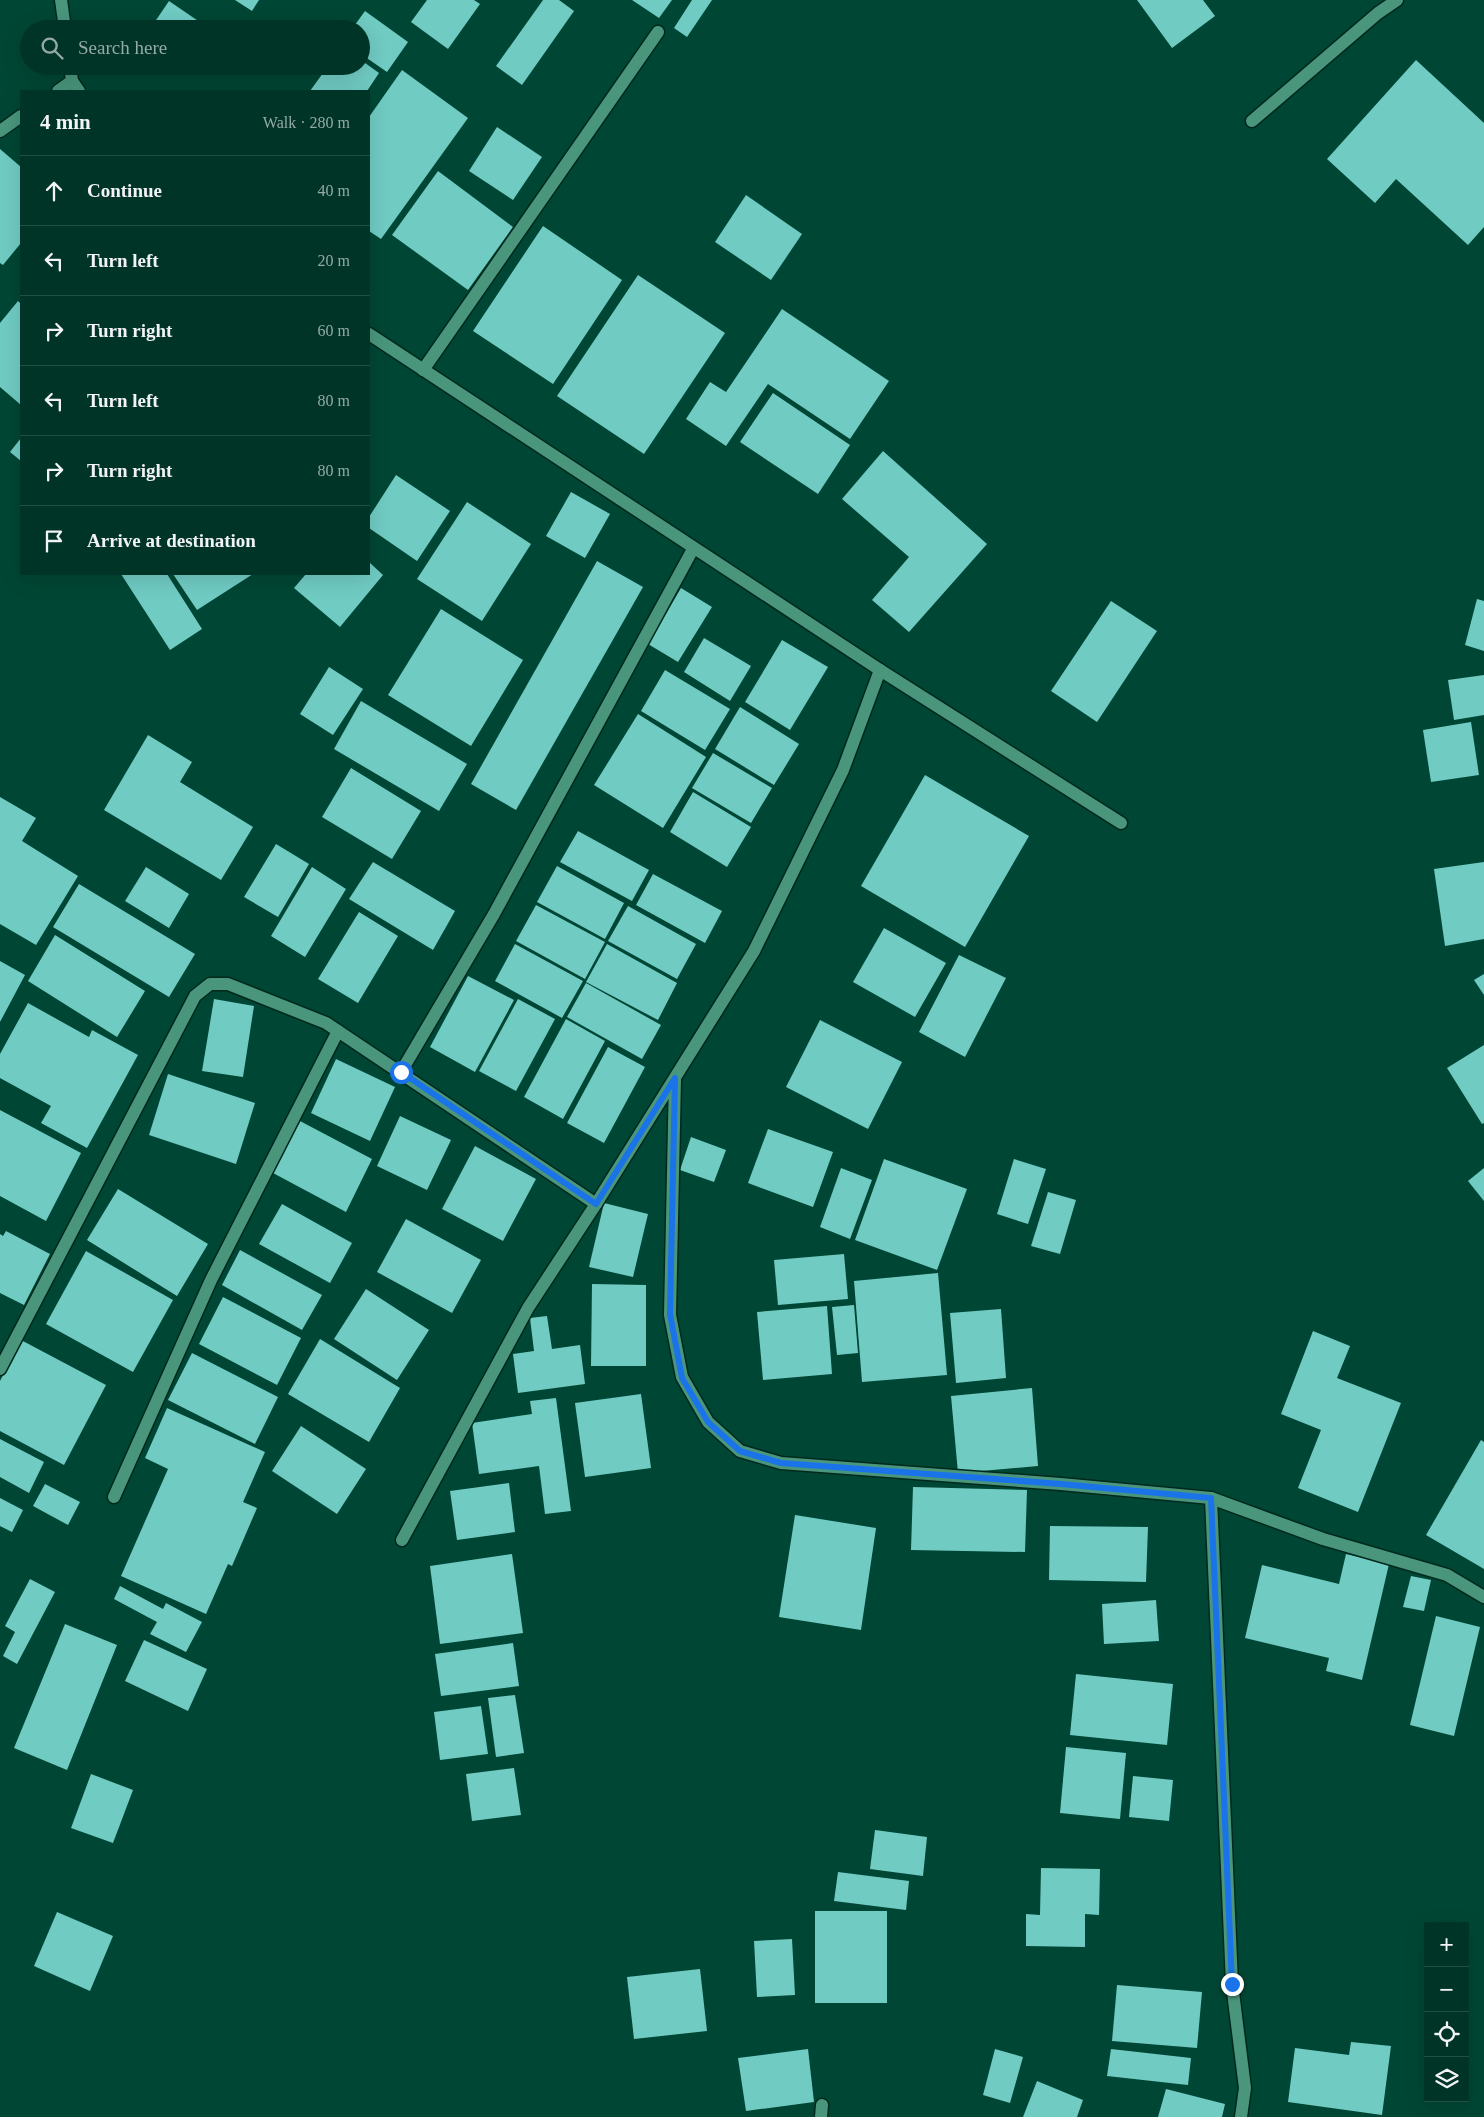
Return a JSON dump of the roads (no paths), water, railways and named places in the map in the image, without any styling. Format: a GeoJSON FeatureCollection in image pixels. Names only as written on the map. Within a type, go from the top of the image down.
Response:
{"type":"FeatureCollection","features":[{"type":"Feature","properties":{"kind":"street"},"geometry":{"type":"LineString","coordinates":[[61,0],[64,20]]}},
{"type":"Feature","properties":{"kind":"street"},"geometry":{"type":"LineString","coordinates":[[1252,121],[1378,12],[1397,0]]}},
{"type":"Feature","properties":{"kind":"street"},"geometry":{"type":"LineString","coordinates":[[423,370],[658,32]]}},
{"type":"Feature","properties":{"kind":"street"},"geometry":{"type":"LineString","coordinates":[[62,90],[76,86]]}},
{"type":"Feature","properties":{"kind":"street"},"geometry":{"type":"LineString","coordinates":[[0,131],[20,117]]}},
{"type":"Feature","properties":{"kind":"street"},"geometry":{"type":"LineString","coordinates":[[370,335],[880,670],[1121,823]]}},
{"type":"Feature","properties":{"kind":"street"},"geometry":{"type":"LineString","coordinates":[[401,1072],[494,914],[693,548]]}},
{"type":"Feature","properties":{"kind":"street"},"geometry":{"type":"LineString","coordinates":[[402,1540],[528,1308],[596,1204],[754,951],[843,770],[880,670]]}},
{"type":"Feature","properties":{"kind":"street"},"geometry":{"type":"LineString","coordinates":[[0,1368],[196,996],[210,984],[228,984],[326,1023],[596,1204]]}},
{"type":"Feature","properties":{"kind":"street"},"geometry":{"type":"LineString","coordinates":[[114,1497],[211,1280],[338,1031]]}},
{"type":"Feature","properties":{"kind":"street"},"geometry":{"type":"LineString","coordinates":[[675,1078],[670,1314],[682,1378],[708,1422],[740,1451],[781,1463],[1061,1484],[1211,1498],[1324,1539],[1447,1575],[1484,1597]]}},
{"type":"Feature","properties":{"kind":"street"},"geometry":{"type":"LineString","coordinates":[[1211,1498],[1232,1984],[1245,2088],[1242,2117]]}}]}
